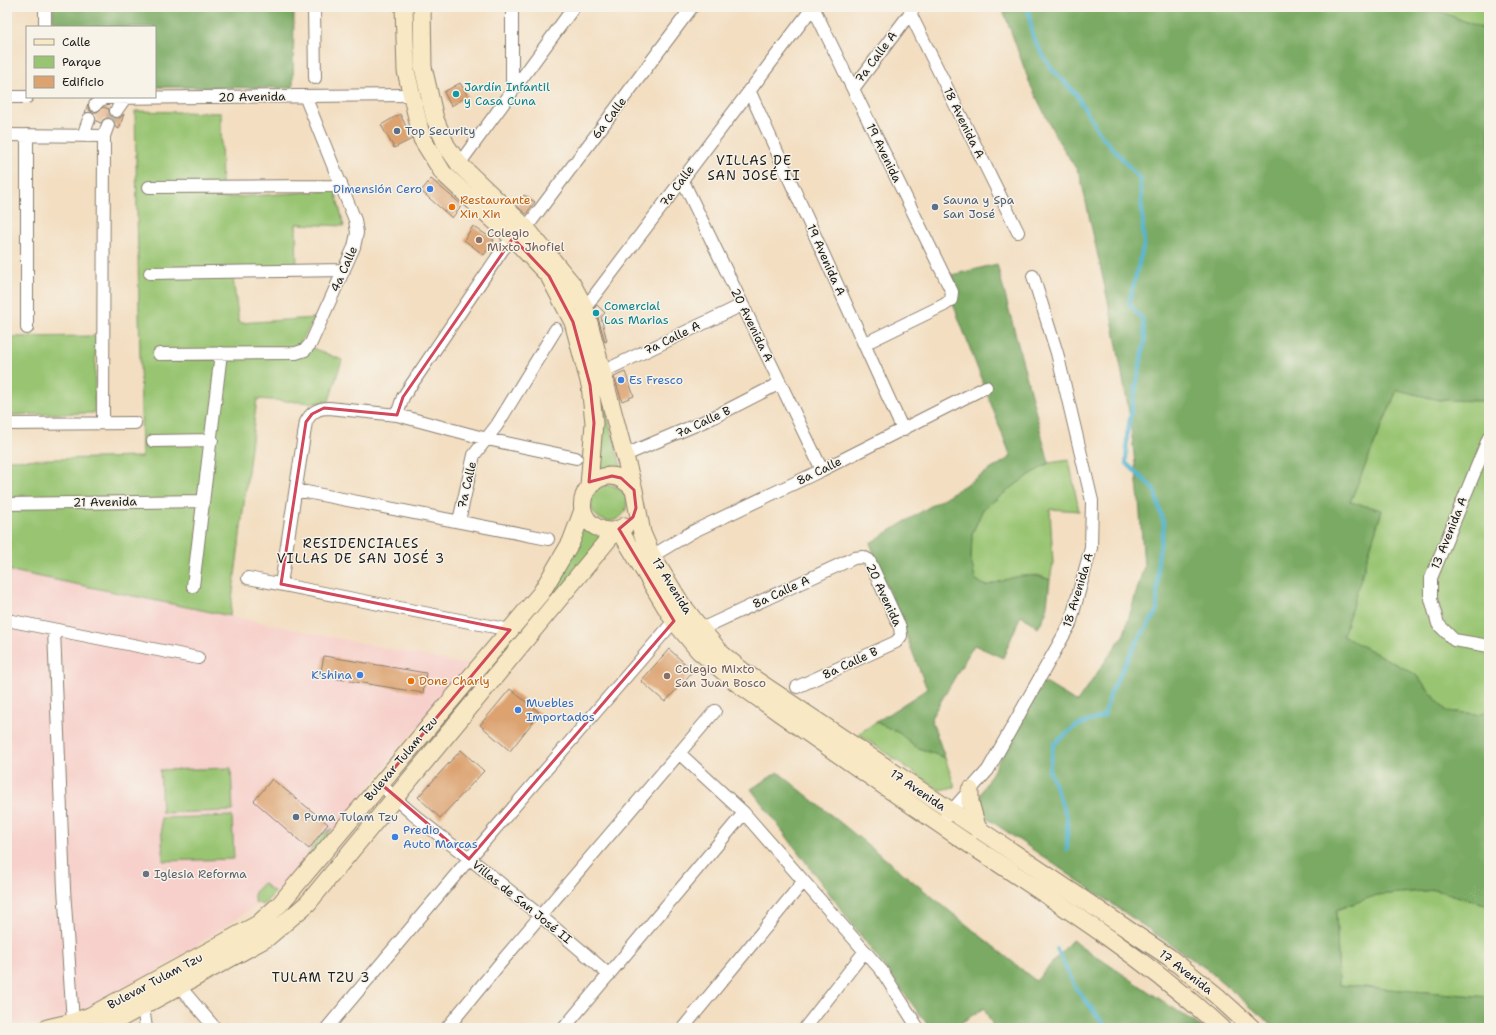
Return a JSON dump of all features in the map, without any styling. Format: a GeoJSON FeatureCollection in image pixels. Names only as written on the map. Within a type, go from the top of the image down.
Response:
{"type":"FeatureCollection","features":[{"type":"Feature","properties":{"kind":"main road"},"geometry":{"type":"LineString","coordinates":[[404,7],[406,71],[410,95],[422,139],[443,173],[520,233],[549,276],[573,322],[590,385],[594,424],[589,485],[582,501],[583,510],[586,518],[595,527],[608,531],[618,530],[627,524],[633,517],[636,508],[634,490],[623,456],[585,308],[572,284],[520,233],[459,164],[446,145],[435,119],[423,67],[422,7]]}},
{"type":"Feature","properties":{"kind":"main road"},"geometry":{"type":"LineString","coordinates":[[589,485],[604,476],[612,476],[621,478],[634,490]]}},
{"type":"Feature","properties":{"kind":"main road","name":"17 Avenida"},"geometry":{"type":"LineString","coordinates":[[636,508],[642,533],[652,556],[680,602],[701,630],[722,654],[744,672],[945,818],[1049,897],[1154,972],[1221,1028]]}},
{"type":"Feature","properties":{"kind":"main road","name":"Bulevar Tulam Tzu"},"geometry":{"type":"LineString","coordinates":[[103,1028],[144,1007],[174,980],[258,924],[280,904],[541,593],[571,542],[583,510]]}},
{"type":"Feature","properties":{"kind":"main road","name":"17 Avenida"},"geometry":{"type":"LineString","coordinates":[[618,530],[674,621],[699,651],[737,683],[945,818],[978,830],[1169,957],[1252,1028]]}},
{"type":"Feature","properties":{"kind":"main road","name":"Bulevar Tulam Tzu"},"geometry":{"type":"LineString","coordinates":[[47,1028],[73,1022],[90,1016],[139,989],[174,980],[266,938],[286,923],[308,902],[618,530]]}},
{"type":"Feature","properties":{"kind":"main road"},"geometry":{"type":"LineString","coordinates":[[970,790],[970,802],[978,830]]}},
{"type":"Feature","properties":{"kind":"main road"},"geometry":{"type":"LineString","coordinates":[[350,821],[363,835]]}},
{"type":"Feature","properties":{"kind":"street"},"geometry":{"type":"LineString","coordinates":[[45,7],[45,26]]}},
{"type":"Feature","properties":{"kind":"street"},"geometry":{"type":"LineString","coordinates":[[314,7],[315,78]]}},
{"type":"Feature","properties":{"kind":"street"},"geometry":{"type":"LineString","coordinates":[[512,7],[512,90]]}},
{"type":"Feature","properties":{"kind":"street"},"geometry":{"type":"LineString","coordinates":[[459,164],[574,7]]}},
{"type":"Feature","properties":{"kind":"street","name":"6a Calle"},"geometry":{"type":"LineString","coordinates":[[397,415],[403,397],[503,249],[520,233],[692,7]]}},
{"type":"Feature","properties":{"kind":"street","name":"19 Avenida"},"geometry":{"type":"LineString","coordinates":[[813,7],[952,292],[951,300],[864,344]]}},
{"type":"Feature","properties":{"kind":"street","name":"7a Calle"},"geometry":{"type":"LineString","coordinates":[[585,308],[813,7]]}},
{"type":"Feature","properties":{"kind":"street","name":"7a Calle A"},"geometry":{"type":"LineString","coordinates":[[852,88],[912,10]]}},
{"type":"Feature","properties":{"kind":"street","name":"18 Avenida A"},"geometry":{"type":"LineString","coordinates":[[912,10],[1018,232]]}},
{"type":"Feature","properties":{"kind":"street","name":"19 Avenida A"},"geometry":{"type":"LineString","coordinates":[[749,90],[903,430]]}},
{"type":"Feature","properties":{"kind":"street","name":"20 Avenida"},"geometry":{"type":"LineString","coordinates":[[156,98],[410,95]]}},
{"type":"Feature","properties":{"kind":"street","name":"4a Calle"},"geometry":{"type":"LineString","coordinates":[[221,353],[296,353],[305,350],[311,343],[354,247],[357,234],[355,220],[305,96]]}},
{"type":"Feature","properties":{"kind":"street"},"geometry":{"type":"LineString","coordinates":[[7,97],[26,97]]}},
{"type":"Feature","properties":{"kind":"street"},"geometry":{"type":"LineString","coordinates":[[116,111],[125,98]]}},
{"type":"Feature","properties":{"kind":"street","name":"20 Avenida"},"geometry":{"type":"LineString","coordinates":[[96,105],[103,99],[125,98]]}},
{"type":"Feature","properties":{"kind":"street"},"geometry":{"type":"LineString","coordinates":[[82,136],[89,119]]}},
{"type":"Feature","properties":{"kind":"street"},"geometry":{"type":"LineString","coordinates":[[7,135],[82,136],[106,131],[103,422]]}},
{"type":"Feature","properties":{"kind":"street"},"geometry":{"type":"LineString","coordinates":[[27,136],[27,328]]}},
{"type":"Feature","properties":{"kind":"street","name":"20 Avenida A"},"geometry":{"type":"LineString","coordinates":[[682,179],[822,470]]}},
{"type":"Feature","properties":{"kind":"street"},"geometry":{"type":"LineString","coordinates":[[149,187],[333,186],[340,183]]}},
{"type":"Feature","properties":{"kind":"street"},"geometry":{"type":"LineString","coordinates":[[150,273],[344,270]]}},
{"type":"Feature","properties":{"kind":"street","name":"18 Avenida A"},"geometry":{"type":"LineString","coordinates":[[945,818],[988,770],[1070,624],[1091,548],[1092,501],[1057,353],[1034,276]]}},
{"type":"Feature","properties":{"kind":"street","name":"7a Calle A"},"geometry":{"type":"LineString","coordinates":[[602,372],[742,305]]}},
{"type":"Feature","properties":{"kind":"street","name":"7a Calle"},"geometry":{"type":"LineString","coordinates":[[459,521],[474,455],[497,425],[556,329]]}},
{"type":"Feature","properties":{"kind":"street"},"geometry":{"type":"LineString","coordinates":[[159,354],[221,353],[212,440],[193,586]]}},
{"type":"Feature","properties":{"kind":"street","name":"7a Calle B"},"geometry":{"type":"LineString","coordinates":[[623,456],[712,418],[780,383]]}},
{"type":"Feature","properties":{"kind":"street","name":"8a Calle"},"geometry":{"type":"LineString","coordinates":[[652,556],[692,532],[822,470],[986,388]]}},
{"type":"Feature","properties":{"kind":"street"},"geometry":{"type":"LineString","coordinates":[[281,584],[306,422],[315,411],[329,408],[397,415],[486,439],[576,458]]}},
{"type":"Feature","properties":{"kind":"street"},"geometry":{"type":"LineString","coordinates":[[7,424],[103,422],[135,423]]}},
{"type":"Feature","properties":{"kind":"street","name":"13 Avenida A"},"geometry":{"type":"LineString","coordinates":[[1489,437],[1431,578],[1431,599],[1438,624],[1454,640],[1489,646]]}},
{"type":"Feature","properties":{"kind":"street"},"geometry":{"type":"LineString","coordinates":[[153,441],[212,440]]}},
{"type":"Feature","properties":{"kind":"street"},"geometry":{"type":"LineString","coordinates":[[296,490],[548,539]]}},
{"type":"Feature","properties":{"kind":"street","name":"21 Avenida"},"geometry":{"type":"LineString","coordinates":[[7,504],[203,501]]}},
{"type":"Feature","properties":{"kind":"street","name":"20 Avenida"},"geometry":{"type":"LineString","coordinates":[[863,557],[869,560],[900,627],[901,636]]}},
{"type":"Feature","properties":{"kind":"street","name":"8a Calle A"},"geometry":{"type":"LineString","coordinates":[[701,630],[854,558],[863,557]]}},
{"type":"Feature","properties":{"kind":"street"},"geometry":{"type":"LineString","coordinates":[[248,578],[510,630]]}},
{"type":"Feature","properties":{"kind":"street"},"geometry":{"type":"LineString","coordinates":[[12,621],[198,658]]}},
{"type":"Feature","properties":{"kind":"street"},"geometry":{"type":"LineString","coordinates":[[327,1028],[469,859],[674,621]]}},
{"type":"Feature","properties":{"kind":"street"},"geometry":{"type":"LineString","coordinates":[[54,630],[64,881],[73,1022]]}},
{"type":"Feature","properties":{"kind":"street","name":"8a Calle B"},"geometry":{"type":"LineString","coordinates":[[797,687],[896,642],[901,636]]}},
{"type":"Feature","properties":{"kind":"street"},"geometry":{"type":"LineString","coordinates":[[447,1028],[540,916],[715,711]]}},
{"type":"Feature","properties":{"kind":"street"},"geometry":{"type":"LineString","coordinates":[[679,753],[744,813],[865,951],[882,971],[918,1028]]}},
{"type":"Feature","properties":{"kind":"street","name":"Villas de San José II"},"geometry":{"type":"LineString","coordinates":[[381,784],[442,838],[540,916],[609,975]]}},
{"type":"Feature","properties":{"kind":"street"},"geometry":{"type":"LineString","coordinates":[[567,1027],[744,813]]}},
{"type":"Feature","properties":{"kind":"street"},"geometry":{"type":"LineString","coordinates":[[683,1028],[803,882]]}},
{"type":"Feature","properties":{"kind":"street"},"geometry":{"type":"LineString","coordinates":[[808,1027],[865,951]]}},
{"type":"Feature","properties":{"kind":"street"},"geometry":{"type":"LineString","coordinates":[[174,980],[215,1028]]}},
{"type":"Feature","properties":{"kind":"street"},"geometry":{"type":"LineString","coordinates":[[139,989],[144,1007],[146,1028]]}},
{"type":"Feature","properties":{"kind":"highlighted area"},"geometry":{"type":"Polygon","coordinates":[[[513,238],[549,276],[573,322],[590,385],[594,423],[589,482],[612,476],[621,478],[634,490],[636,508],[633,517],[619,529],[674,621],[469,859],[381,784],[510,630],[281,584],[306,422],[312,414],[324,408],[397,415],[403,397],[513,238]]]}},
{"type":"Feature","properties":{"kind":"shaded area"},"geometry":{"type":"Polygon","coordinates":[[[7,570],[468,665],[291,883],[125,992],[49,1024],[7,1023],[7,570]]]}},
{"type":"Feature","properties":{"kind":"green space"},"geometry":{"type":"Polygon","coordinates":[[[53,7],[280,7],[294,14],[293,88],[156,87],[156,26],[53,26],[53,7]]]}},
{"type":"Feature","properties":{"kind":"green space"},"geometry":{"type":"Polygon","coordinates":[[[1002,7],[1429,7],[1489,31],[1489,399],[1486,401],[1440,400],[1397,390],[1350,502],[1382,510],[1343,636],[1415,674],[1446,711],[1477,714],[1489,711],[1489,905],[1435,890],[1377,895],[1336,910],[1339,985],[1489,997],[1489,1028],[1275,1028],[1208,970],[978,812],[979,798],[984,787],[1044,682],[1077,702],[1124,634],[1144,566],[1130,418],[1113,324],[1080,175],[1056,137],[1030,84],[1002,7]]]}},
{"type":"Feature","properties":{"kind":"green space"},"geometry":{"type":"Polygon","coordinates":[[[1429,7],[1489,7],[1489,31],[1429,7]]]}},
{"type":"Feature","properties":{"kind":"green space"},"geometry":{"type":"Polygon","coordinates":[[[135,111],[221,113],[222,198],[335,190],[344,226],[296,224],[297,272],[232,271],[239,323],[315,318],[300,343],[342,360],[328,404],[257,399],[230,616],[7,570],[7,460],[142,457],[135,111]]]}},
{"type":"Feature","properties":{"kind":"green space"},"geometry":{"type":"Polygon","coordinates":[[[997,264],[1049,463],[1022,480],[983,509],[972,534],[971,560],[975,579],[985,586],[1010,578],[1025,576],[1041,577],[1050,580],[1046,613],[1038,628],[1021,615],[1003,658],[974,645],[931,718],[945,758],[916,747],[899,733],[876,722],[927,689],[870,543],[1011,457],[943,277],[997,264]]]}},
{"type":"Feature","properties":{"kind":"green space"},"geometry":{"type":"Polygon","coordinates":[[[96,336],[94,413],[7,415],[7,337],[96,336]]]}},
{"type":"Feature","properties":{"kind":"green space"},"geometry":{"type":"Polygon","coordinates":[[[598,381],[624,478],[595,476],[598,381]]]}},
{"type":"Feature","properties":{"kind":"green space"},"geometry":{"type":"Polygon","coordinates":[[[1397,390],[1440,400],[1486,401],[1489,399],[1489,711],[1477,714],[1446,711],[1415,674],[1342,636],[1382,511],[1350,502],[1397,390]]]}},
{"type":"Feature","properties":{"kind":"green space"},"geometry":{"type":"Polygon","coordinates":[[[1069,460],[1079,511],[1050,509],[1053,563],[1050,580],[1038,575],[985,586],[975,579],[971,560],[972,534],[983,509],[1022,480],[1049,463],[1069,460]]]}},
{"type":"Feature","properties":{"kind":"green space"},"geometry":{"type":"Polygon","coordinates":[[[613,485],[622,490],[626,496],[626,510],[622,516],[613,521],[605,521],[596,516],[592,510],[591,499],[596,490],[602,486],[613,485]]]}},
{"type":"Feature","properties":{"kind":"green space"},"geometry":{"type":"Polygon","coordinates":[[[584,520],[606,533],[539,617],[536,613],[546,597],[584,520]]]}},
{"type":"Feature","properties":{"kind":"green space"},"geometry":{"type":"Polygon","coordinates":[[[876,722],[899,733],[916,747],[945,758],[955,787],[940,790],[858,734],[876,722]]]}},
{"type":"Feature","properties":{"kind":"green space"},"geometry":{"type":"Polygon","coordinates":[[[231,768],[233,811],[162,813],[160,770],[231,768]]]}},
{"type":"Feature","properties":{"kind":"green space"},"geometry":{"type":"Polygon","coordinates":[[[778,772],[1036,981],[1072,940],[1203,1028],[994,1028],[984,1008],[953,1028],[930,1028],[751,789],[778,772]]]}},
{"type":"Feature","properties":{"kind":"green space"},"geometry":{"type":"Polygon","coordinates":[[[232,816],[234,859],[163,861],[161,818],[232,816]]]}},
{"type":"Feature","properties":{"kind":"green space"},"geometry":{"type":"Polygon","coordinates":[[[332,829],[307,860],[319,837],[332,829]]]}},
{"type":"Feature","properties":{"kind":"green space"},"geometry":{"type":"Polygon","coordinates":[[[263,883],[275,893],[263,905],[255,902],[254,896],[256,891],[263,883]]]}},
{"type":"Feature","properties":{"kind":"green space"},"geometry":{"type":"Polygon","coordinates":[[[1435,890],[1489,905],[1489,997],[1339,985],[1336,910],[1377,895],[1435,890]]]}},
{"type":"Feature","properties":{"kind":"building","name":"Jardín Infantil y Casa Cuna"},"geometry":{"type":"Polygon","coordinates":[[[460,83],[468,96],[451,106],[444,92],[460,83]]]}},
{"type":"Feature","properties":{"kind":"building"},"geometry":{"type":"Polygon","coordinates":[[[88,104],[89,110],[93,112],[97,112],[103,107],[109,109],[109,115],[115,118],[120,118],[124,114],[119,129],[115,127],[114,121],[110,118],[104,119],[101,123],[96,121],[94,114],[91,112],[85,113],[88,104]]]}},
{"type":"Feature","properties":{"kind":"building","name":"Top Security"},"geometry":{"type":"Polygon","coordinates":[[[400,114],[412,139],[394,148],[381,125],[400,114]]]}},
{"type":"Feature","properties":{"kind":"building"},"geometry":{"type":"Polygon","coordinates":[[[431,179],[462,205],[452,218],[421,191],[431,179]]]}},
{"type":"Feature","properties":{"kind":"building"},"geometry":{"type":"Polygon","coordinates":[[[524,195],[535,202],[526,214],[517,206],[524,195]]]}},
{"type":"Feature","properties":{"kind":"building","name":"Colegio Mixto Jhofiel"},"geometry":{"type":"Polygon","coordinates":[[[473,226],[494,240],[484,255],[464,240],[473,226]]]}},
{"type":"Feature","properties":{"kind":"building"},"geometry":{"type":"Polygon","coordinates":[[[597,305],[605,313],[601,317],[607,341],[605,342],[595,307],[597,305]]]}},
{"type":"Feature","properties":{"kind":"building"},"geometry":{"type":"Polygon","coordinates":[[[625,372],[634,396],[622,401],[614,377],[625,372]]]}},
{"type":"Feature","properties":{"kind":"building","name":"Colegio Mixto San Juan Bosco"},"geometry":{"type":"Polygon","coordinates":[[[669,649],[693,671],[665,702],[641,681],[669,649]]]}},
{"type":"Feature","properties":{"kind":"building"},"geometry":{"type":"Polygon","coordinates":[[[324,656],[426,673],[423,693],[320,676],[324,656]]]}},
{"type":"Feature","properties":{"kind":"building"},"geometry":{"type":"Polygon","coordinates":[[[510,689],[540,713],[510,751],[480,725],[510,689]]]}},
{"type":"Feature","properties":{"kind":"building"},"geometry":{"type":"Polygon","coordinates":[[[461,750],[484,771],[440,818],[418,797],[461,750]]]}},
{"type":"Feature","properties":{"kind":"building","name":"Puma Tulam Tzu"},"geometry":{"type":"Polygon","coordinates":[[[272,779],[328,824],[309,849],[254,801],[272,779]]]}},
{"type":"Feature","properties":{"kind":"waterway"},"geometry":{"type":"LineString","coordinates":[[1028,7],[1033,38],[1050,67],[1076,94],[1100,134],[1140,179],[1144,244],[1129,303],[1143,320],[1145,340],[1127,434],[1126,463],[1154,489],[1164,525],[1158,558],[1157,612],[1141,635],[1125,664],[1111,692],[1104,716],[1076,726],[1054,744],[1049,770],[1067,817],[1067,850]]}},
{"type":"Feature","properties":{"kind":"waterway"},"geometry":{"type":"LineString","coordinates":[[1057,949],[1075,987],[1107,1028]]}},
{"type":"Feature","properties":{"kind":"tunnel"},"geometry":{"type":"LineString","coordinates":[[108,125],[116,111]]}},
{"type":"Feature","properties":{"kind":"place","name":"Jardín Infantil y Casa Cuna"},"geometry":{"type":"Point","coordinates":[456,94]}},
{"type":"Feature","properties":{"kind":"place","name":"Top Security"},"geometry":{"type":"Point","coordinates":[397,131]}},
{"type":"Feature","properties":{"kind":"place","name":"Dimensión Cero"},"geometry":{"type":"Point","coordinates":[430,189]}},
{"type":"Feature","properties":{"kind":"place","name":"Restaurante Xin Xin"},"geometry":{"type":"Point","coordinates":[452,207]}},
{"type":"Feature","properties":{"kind":"place","name":"Sauna y Spa San José"},"geometry":{"type":"Point","coordinates":[935,207]}},
{"type":"Feature","properties":{"kind":"place","name":"Colegio Mixto Jhofiel"},"geometry":{"type":"Point","coordinates":[479,240]}},
{"type":"Feature","properties":{"kind":"place","name":"Comercial Las Marias"},"geometry":{"type":"Point","coordinates":[596,313]}},
{"type":"Feature","properties":{"kind":"place","name":"Es Fresco"},"geometry":{"type":"Point","coordinates":[621,380]}},
{"type":"Feature","properties":{"kind":"place","name":"K'shina"},"geometry":{"type":"Point","coordinates":[360,675]}},
{"type":"Feature","properties":{"kind":"place","name":"Colegio Mixto San Juan Bosco"},"geometry":{"type":"Point","coordinates":[667,676]}},
{"type":"Feature","properties":{"kind":"place","name":"Done Charly"},"geometry":{"type":"Point","coordinates":[411,681]}},
{"type":"Feature","properties":{"kind":"place","name":"Muebles Importados"},"geometry":{"type":"Point","coordinates":[518,710]}},
{"type":"Feature","properties":{"kind":"place","name":"Puma Tulam Tzu"},"geometry":{"type":"Point","coordinates":[296,817]}},
{"type":"Feature","properties":{"kind":"place","name":"Predio Auto Marcas"},"geometry":{"type":"Point","coordinates":[395,837]}},
{"type":"Feature","properties":{"kind":"place","name":"Iglesia Reforma"},"geometry":{"type":"Point","coordinates":[146,874]}},
{"type":"Feature","properties":{"kind":"district","name":"VILLAS DE SAN JOSÉ II"},"geometry":{"type":"Point","coordinates":[754,168]}},
{"type":"Feature","properties":{"kind":"district","name":"RESIDENCIALES VILLAS DE SAN JOSÉ 3"},"geometry":{"type":"Point","coordinates":[361,550]}},
{"type":"Feature","properties":{"kind":"district","name":"TULAM TZU 3"},"geometry":{"type":"Point","coordinates":[321,977]}}]}
